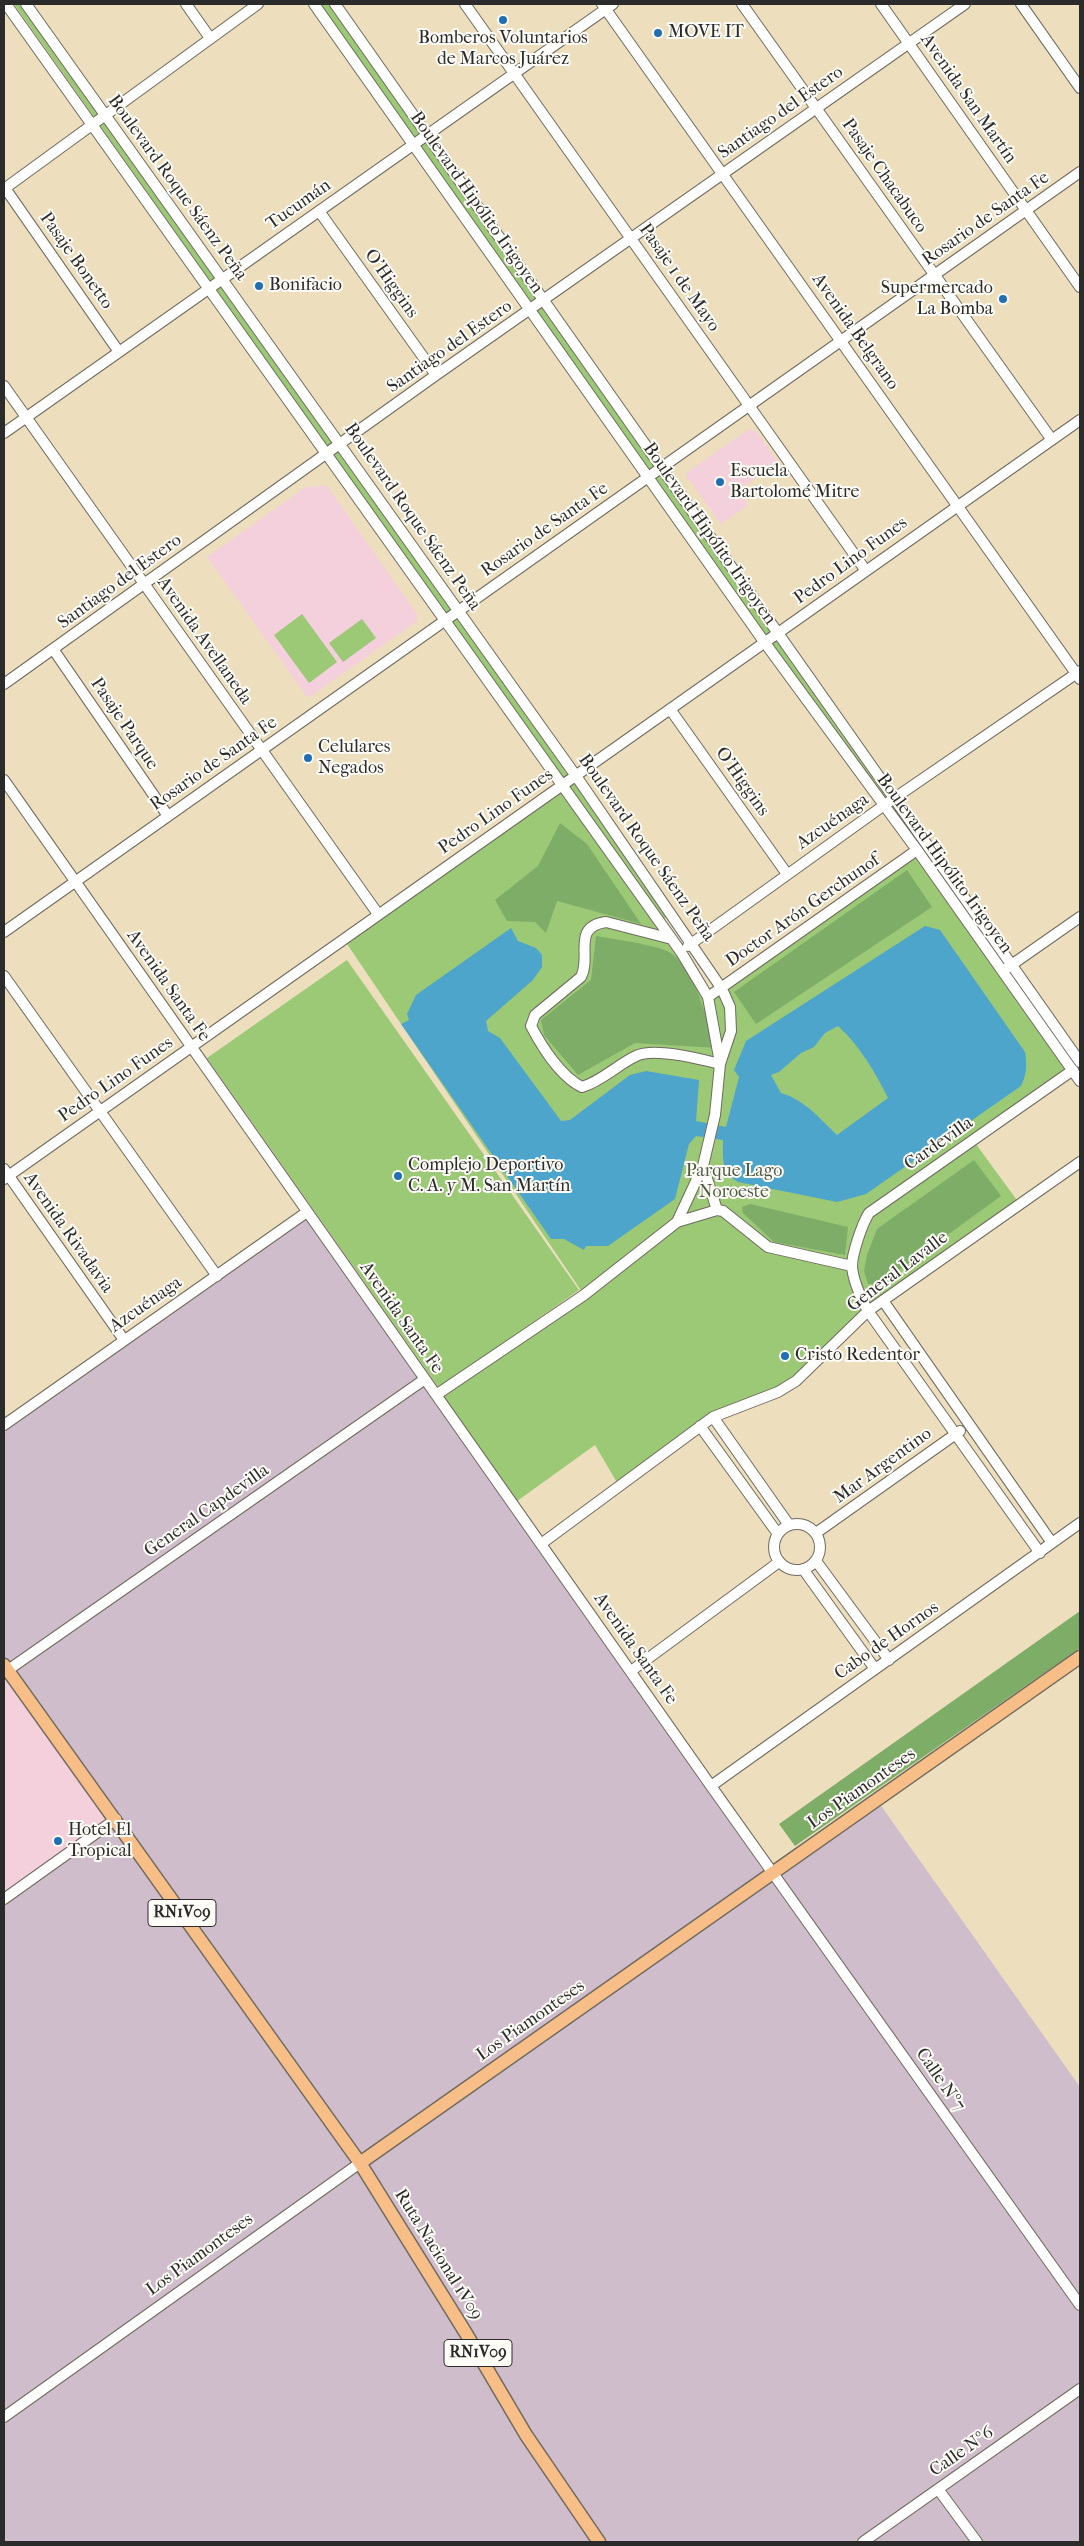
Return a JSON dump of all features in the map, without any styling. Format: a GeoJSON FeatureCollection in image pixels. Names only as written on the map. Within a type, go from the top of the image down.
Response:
{"type":"FeatureCollection","features":[{"type":"Feature","properties":{"kind":"main road","name":"Los Piamonteses"},"geometry":{"type":"LineString","coordinates":[[360,2163],[1080,1657]]}},
{"type":"Feature","properties":{"kind":"main road","name":"RN1V09"},"geometry":{"type":"LineString","coordinates":[[6,1667],[360,2163]]}},
{"type":"Feature","properties":{"kind":"main road","name":"Ruta Nacional 1V09"},"geometry":{"type":"LineString","coordinates":[[360,2163],[467,2334],[526,2435],[599,2542]]}},
{"type":"Feature","properties":{"kind":"street","name":"Boulevard Roque Sáenz Peña"},"geometry":{"type":"LineString","coordinates":[[6,4],[681,952],[708,997],[720,1064]]}},
{"type":"Feature","properties":{"kind":"street","name":"Boulevard Roque Sáenz Peña"},"geometry":{"type":"LineString","coordinates":[[26,4],[576,776],[722,989],[730,1007],[732,1031],[720,1064],[715,1115],[703,1166],[677,1222]]}},
{"type":"Feature","properties":{"kind":"street"},"geometry":{"type":"LineString","coordinates":[[186,4],[210,38]]}},
{"type":"Feature","properties":{"kind":"street"},"geometry":{"type":"LineString","coordinates":[[4,189],[92,123],[258,4]]}},
{"type":"Feature","properties":{"kind":"street","name":"Boulevard Hipólito Irigoyen"},"geometry":{"type":"LineString","coordinates":[[314,4],[414,143],[765,643],[917,850],[1080,1081]]}},
{"type":"Feature","properties":{"kind":"street","name":"Boulevard Hipólito Irigoyen"},"geometry":{"type":"LineString","coordinates":[[335,4],[780,632],[1080,1062]]}},
{"type":"Feature","properties":{"kind":"street","name":"Pasaje 1 de Mayo"},"geometry":{"type":"LineString","coordinates":[[465,4],[866,571]]}},
{"type":"Feature","properties":{"kind":"street","name":"Pasaje Chacabuco"},"geometry":{"type":"LineString","coordinates":[[742,4],[1052,440]]}},
{"type":"Feature","properties":{"kind":"street","name":"Avenida San Martín"},"geometry":{"type":"LineString","coordinates":[[881,4],[1080,287]]}},
{"type":"Feature","properties":{"kind":"street","name":"Santiago del Estero"},"geometry":{"type":"LineString","coordinates":[[4,684],[436,376],[965,4]]}},
{"type":"Feature","properties":{"kind":"street"},"geometry":{"type":"LineString","coordinates":[[1021,4],[1080,88]]}},
{"type":"Feature","properties":{"kind":"street","name":"Tucumán"},"geometry":{"type":"LineString","coordinates":[[4,433],[514,73],[607,5]]}},
{"type":"Feature","properties":{"kind":"street","name":"Avenida Belgrano"},"geometry":{"type":"LineString","coordinates":[[607,5],[841,341],[1079,674]]}},
{"type":"Feature","properties":{"kind":"street","name":"Rosario de Santa Fe"},"geometry":{"type":"LineString","coordinates":[[4,932],[1080,172]]}},
{"type":"Feature","properties":{"kind":"street","name":"Pasaje Bonetto"},"geometry":{"type":"LineString","coordinates":[[4,189],[120,352]]}},
{"type":"Feature","properties":{"kind":"street","name":"O'Higgins"},"geometry":{"type":"LineString","coordinates":[[319,211],[436,376]]}},
{"type":"Feature","properties":{"kind":"street","name":"Avenida Avellaneda"},"geometry":{"type":"LineString","coordinates":[[4,386],[378,914]]}},
{"type":"Feature","properties":{"kind":"street","name":"Pedro Lino Funes"},"geometry":{"type":"LineString","coordinates":[[5,1175],[191,1047],[1080,420]]}},
{"type":"Feature","properties":{"kind":"street","name":"Pasaje Parque"},"geometry":{"type":"LineString","coordinates":[[53,649],[168,816]]}},
{"type":"Feature","properties":{"kind":"street","name":"Azcuénaga"},"geometry":{"type":"LineString","coordinates":[[681,952],[786,874],[883,806],[1079,674]]}},
{"type":"Feature","properties":{"kind":"street","name":"O'Higgins"},"geometry":{"type":"LineString","coordinates":[[670,709],[786,874]]}},
{"type":"Feature","properties":{"kind":"street","name":"Avenida Santa Fe"},"geometry":{"type":"LineString","coordinates":[[4,780],[773,1873]]}},
{"type":"Feature","properties":{"kind":"street","name":"Doctor Arón Gerchunof"},"geometry":{"type":"LineString","coordinates":[[708,997],[722,989],[917,850]]}},
{"type":"Feature","properties":{"kind":"street"},"geometry":{"type":"LineString","coordinates":[[1002,971],[1080,917]]}},
{"type":"Feature","properties":{"kind":"street"},"geometry":{"type":"LineString","coordinates":[[672,939],[606,922],[597,923],[587,931],[584,942],[585,969],[581,977],[536,1015],[531,1026],[538,1040],[572,1082],[582,1087],[594,1084],[612,1070],[646,1052],[720,1064]]}},
{"type":"Feature","properties":{"kind":"street"},"geometry":{"type":"LineString","coordinates":[[4,976],[216,1276]]}},
{"type":"Feature","properties":{"kind":"street","name":"Cardevilla"},"geometry":{"type":"LineString","coordinates":[[852,1266],[863,1222],[868,1214],[1072,1070]]}},
{"type":"Feature","properties":{"kind":"street","name":"General Lavalle"},"geometry":{"type":"LineString","coordinates":[[541,1544],[712,1417],[778,1392],[796,1381],[868,1311],[884,1302],[1019,1203],[1080,1162]]}},
{"type":"Feature","properties":{"kind":"street"},"geometry":{"type":"LineString","coordinates":[[703,1166],[717,1210]]}},
{"type":"Feature","properties":{"kind":"street","name":"Avenida Rivadavia"},"geometry":{"type":"LineString","coordinates":[[5,1175],[124,1340]]}},
{"type":"Feature","properties":{"kind":"street"},"geometry":{"type":"LineString","coordinates":[[436,1395],[584,1295],[677,1222],[717,1210],[730,1215],[768,1247],[852,1266],[860,1294],[868,1311],[1040,1553]]}},
{"type":"Feature","properties":{"kind":"street","name":"Azcuénaga"},"geometry":{"type":"LineString","coordinates":[[4,1424],[307,1212]]}},
{"type":"Feature","properties":{"kind":"street"},"geometry":{"type":"LineString","coordinates":[[884,1302],[1052,1543]]}},
{"type":"Feature","properties":{"kind":"street","name":"General Capdevilla"},"geometry":{"type":"LineString","coordinates":[[6,1667],[425,1379]]}},
{"type":"Feature","properties":{"kind":"street"},"geometry":{"type":"LineString","coordinates":[[712,1417],[790,1525]]}},
{"type":"Feature","properties":{"kind":"street","name":"Mar Argentino"},"geometry":{"type":"LineString","coordinates":[[816,1533],[968,1425]]}},
{"type":"Feature","properties":{"kind":"street"},"geometry":{"type":"LineString","coordinates":[[700,1426],[778,1534]]}},
{"type":"Feature","properties":{"kind":"street","name":"Cabo de Hornos"},"geometry":{"type":"LineString","coordinates":[[711,1786],[1080,1523]]}},
{"type":"Feature","properties":{"kind":"street"},"geometry":{"type":"LineString","coordinates":[[790,1525],[804,1525],[816,1533],[820,1547],[816,1561],[803,1570],[790,1569],[779,1562],[774,1551],[778,1534],[790,1525]]}},
{"type":"Feature","properties":{"kind":"street"},"geometry":{"type":"LineString","coordinates":[[816,1561],[888,1660]]}},
{"type":"Feature","properties":{"kind":"street"},"geometry":{"type":"LineString","coordinates":[[631,1671],[779,1562]]}},
{"type":"Feature","properties":{"kind":"street"},"geometry":{"type":"LineString","coordinates":[[803,1570],[875,1669]]}},
{"type":"Feature","properties":{"kind":"street"},"geometry":{"type":"LineString","coordinates":[[4,1899],[116,1819]]}},
{"type":"Feature","properties":{"kind":"street","name":"Calle Nº7"},"geometry":{"type":"LineString","coordinates":[[773,1873],[1080,2305]]}},
{"type":"Feature","properties":{"kind":"street","name":"Los Piamonteses"},"geometry":{"type":"LineString","coordinates":[[4,2417],[360,2163]]}},
{"type":"Feature","properties":{"kind":"street","name":"Calle Nº6"},"geometry":{"type":"LineString","coordinates":[[863,2542],[1080,2389]]}},
{"type":"Feature","properties":{"kind":"street"},"geometry":{"type":"LineString","coordinates":[[938,2490],[976,2542]]}},
{"type":"Feature","properties":{"kind":"shaded area","name":"Escuela Bartolomé Mitre"},"geometry":{"type":"Polygon","coordinates":[[[748,430],[756,431],[778,462],[738,490],[748,505],[721,524],[685,474],[748,430]]]}},
{"type":"Feature","properties":{"kind":"shaded area"},"geometry":{"type":"Polygon","coordinates":[[[327,486],[417,614],[417,621],[308,698],[207,557],[306,487],[327,486]]]}},
{"type":"Feature","properties":{"kind":"shaded area"},"geometry":{"type":"Polygon","coordinates":[[[307,1212],[773,1873],[877,1800],[1080,2087],[1080,2542],[4,2542],[4,1899],[116,1819],[4,1665],[4,1425],[307,1212]]]}},
{"type":"Feature","properties":{"kind":"shaded area"},"geometry":{"type":"Polygon","coordinates":[[[4,1665],[116,1819],[4,1899],[4,1665]]]}},
{"type":"Feature","properties":{"kind":"green space"},"geometry":{"type":"Polygon","coordinates":[[[14,4],[22,4],[668,916],[663,920],[14,4]]]}},
{"type":"Feature","properties":{"kind":"green space","name":"Parque Lago Noroeste"},"geometry":{"type":"Polygon","coordinates":[[[314,4],[335,4],[1080,1062],[1080,1082],[1072,1071],[973,1140],[1019,1203],[884,1302],[796,1381],[726,1412],[619,1486],[595,1445],[513,1504],[436,1395],[584,1295],[343,938],[561,785],[708,997],[915,851],[314,4]]]}},
{"type":"Feature","properties":{"kind":"green space"},"geometry":{"type":"Polygon","coordinates":[[[302,614],[337,662],[309,683],[274,635],[302,614]]]}},
{"type":"Feature","properties":{"kind":"green space"},"geometry":{"type":"Polygon","coordinates":[[[362,619],[376,638],[343,662],[329,643],[362,619]]]}},
{"type":"Feature","properties":{"kind":"green space"},"geometry":{"type":"Polygon","coordinates":[[[560,823],[587,844],[641,924],[557,901],[546,933],[535,922],[507,921],[495,900],[538,866],[560,823]]]}},
{"type":"Feature","properties":{"kind":"green space"},"geometry":{"type":"Polygon","coordinates":[[[907,870],[932,907],[756,1024],[734,992],[907,870]]]}},
{"type":"Feature","properties":{"kind":"green space"},"geometry":{"type":"Polygon","coordinates":[[[596,936],[647,945],[672,954],[680,962],[694,984],[717,1048],[635,1043],[578,1075],[544,1035],[541,1020],[591,980],[596,936]]]}},
{"type":"Feature","properties":{"kind":"green space","name":"Complejo Deportivo C. A. y M. San Martín"},"geometry":{"type":"Polygon","coordinates":[[[347,960],[579,1290],[439,1388],[207,1058],[347,960]]]}},
{"type":"Feature","properties":{"kind":"green space"},"geometry":{"type":"Polygon","coordinates":[[[974,1160],[1001,1196],[880,1284],[868,1284],[864,1271],[867,1255],[877,1229],[974,1160]]]}},
{"type":"Feature","properties":{"kind":"green space"},"geometry":{"type":"Polygon","coordinates":[[[750,1204],[848,1227],[845,1255],[774,1242],[743,1213],[742,1207],[750,1204]]]}},
{"type":"Feature","properties":{"kind":"green space"},"geometry":{"type":"Polygon","coordinates":[[[1080,1611],[1080,1648],[795,1846],[779,1824],[1080,1611]]]}},
{"type":"Feature","properties":{"kind":"water"},"geometry":{"type":"Polygon","coordinates":[[[925,926],[940,930],[1025,1052],[1026,1069],[1021,1086],[866,1194],[837,1202],[738,1182],[728,1174],[724,1164],[723,1140],[696,1136],[689,1144],[675,1199],[608,1246],[586,1246],[584,1250],[564,1239],[551,1239],[401,1024],[409,1020],[407,1014],[416,995],[511,928],[518,941],[536,948],[542,955],[542,967],[533,980],[486,1021],[488,1031],[500,1038],[561,1121],[570,1120],[630,1075],[646,1071],[699,1080],[696,1121],[726,1127],[739,1077],[734,1070],[746,1041],[925,926]],[[838,1026],[825,1033],[814,1047],[801,1053],[779,1072],[771,1075],[781,1093],[805,1105],[837,1135],[888,1098],[866,1060],[838,1026]]]}},
{"type":"Feature","properties":{"kind":"place","name":"Bomberos Voluntarios de Marcos Juárez"},"geometry":{"type":"Point","coordinates":[503,20]}},
{"type":"Feature","properties":{"kind":"place","name":"MOVE IT"},"geometry":{"type":"Point","coordinates":[658,33]}},
{"type":"Feature","properties":{"kind":"place","name":"Bonifacio"},"geometry":{"type":"Point","coordinates":[259,286]}},
{"type":"Feature","properties":{"kind":"place","name":"Supermercado La Bomba"},"geometry":{"type":"Point","coordinates":[1003,299]}},
{"type":"Feature","properties":{"kind":"place","name":"Escuela Bartolomé Mitre"},"geometry":{"type":"Point","coordinates":[720,482]}},
{"type":"Feature","properties":{"kind":"place","name":"Celulares Negados"},"geometry":{"type":"Point","coordinates":[308,758]}},
{"type":"Feature","properties":{"kind":"place","name":"Complejo Deportivo C. A. y M. San Martín"},"geometry":{"type":"Point","coordinates":[398,1176]}},
{"type":"Feature","properties":{"kind":"place","name":"Cristo Redentor"},"geometry":{"type":"Point","coordinates":[785,1356]}},
{"type":"Feature","properties":{"kind":"place","name":"Hotel El Tropical"},"geometry":{"type":"Point","coordinates":[58,1841]}}]}
